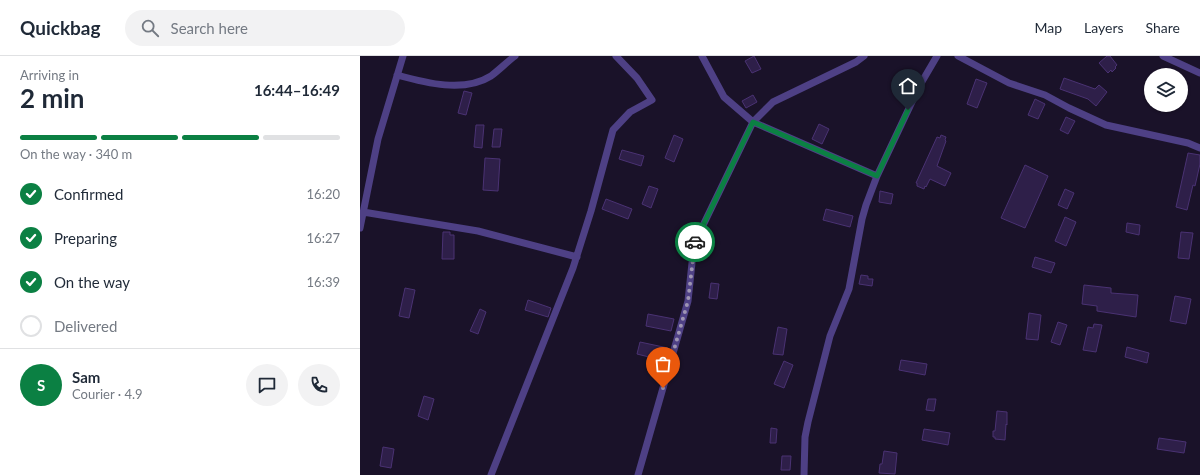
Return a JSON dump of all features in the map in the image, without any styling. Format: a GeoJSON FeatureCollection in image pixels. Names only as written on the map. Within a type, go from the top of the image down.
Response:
{"type":"FeatureCollection","features":[{"type":"Feature","properties":{"kind":"street"},"geometry":{"type":"LineString","coordinates":[[360,228],[378,139],[403,56]]}},
{"type":"Feature","properties":{"kind":"street"},"geometry":{"type":"LineString","coordinates":[[397,75],[420,81],[446,85],[470,84],[490,76],[515,56]]}},
{"type":"Feature","properties":{"kind":"street"},"geometry":{"type":"LineString","coordinates":[[491,475],[577,257],[592,212],[613,130],[630,112],[652,100],[637,78],[616,56]]}},
{"type":"Feature","properties":{"kind":"street"},"geometry":{"type":"LineString","coordinates":[[702,56],[724,97],[753,122],[877,176]]}},
{"type":"Feature","properties":{"kind":"street"},"geometry":{"type":"LineString","coordinates":[[638,475],[688,301],[694,244],[753,122],[773,102],[856,62],[864,56]]}},
{"type":"Feature","properties":{"kind":"street"},"geometry":{"type":"LineString","coordinates":[[804,475],[805,437],[808,422],[830,336],[850,289],[862,219],[877,176],[920,85],[937,56]]}},
{"type":"Feature","properties":{"kind":"street"},"geometry":{"type":"LineString","coordinates":[[958,56],[1009,83],[1045,95],[1106,125],[1188,143],[1200,148]]}},
{"type":"Feature","properties":{"kind":"street"},"geometry":{"type":"LineString","coordinates":[[1163,56],[1200,73]]}},
{"type":"Feature","properties":{"kind":"street"},"geometry":{"type":"LineString","coordinates":[[363,212],[478,231],[577,257]]}},
{"type":"Feature","properties":{"kind":"building"},"geometry":{"type":"Polygon","coordinates":[[[754,56],[761,69],[752,73],[745,61],[754,56]]]}},
{"type":"Feature","properties":{"kind":"building"},"geometry":{"type":"Polygon","coordinates":[[[1107,56],[1110,56],[1117,65],[1112,72],[1111,70],[1108,73],[1099,63],[1107,56]]]}},
{"type":"Feature","properties":{"kind":"building"},"geometry":{"type":"Polygon","coordinates":[[[1064,78],[1095,89],[1099,85],[1107,92],[1096,106],[1088,99],[1060,89],[1064,78]]]}},
{"type":"Feature","properties":{"kind":"building"},"geometry":{"type":"Polygon","coordinates":[[[976,79],[987,83],[977,108],[967,104],[976,79]]]}},
{"type":"Feature","properties":{"kind":"building"},"geometry":{"type":"Polygon","coordinates":[[[464,91],[472,93],[466,115],[458,113],[464,91]]]}},
{"type":"Feature","properties":{"kind":"building"},"geometry":{"type":"Polygon","coordinates":[[[753,95],[757,102],[746,108],[742,101],[753,95]]]}},
{"type":"Feature","properties":{"kind":"building"},"geometry":{"type":"Polygon","coordinates":[[[1035,99],[1045,104],[1038,119],[1028,115],[1035,99]]]}},
{"type":"Feature","properties":{"kind":"building"},"geometry":{"type":"Polygon","coordinates":[[[1066,117],[1075,121],[1068,134],[1060,130],[1066,117]]]}},
{"type":"Feature","properties":{"kind":"building"},"geometry":{"type":"Polygon","coordinates":[[[819,124],[829,129],[822,144],[812,139],[819,124]]]}},
{"type":"Feature","properties":{"kind":"building"},"geometry":{"type":"Polygon","coordinates":[[[476,125],[484,125],[482,148],[474,147],[476,125]]]}},
{"type":"Feature","properties":{"kind":"building"},"geometry":{"type":"Polygon","coordinates":[[[494,129],[502,129],[500,147],[492,147],[494,129]]]}},
{"type":"Feature","properties":{"kind":"building"},"geometry":{"type":"Polygon","coordinates":[[[674,135],[683,139],[674,162],[665,158],[674,135]]]}},
{"type":"Feature","properties":{"kind":"building"},"geometry":{"type":"Polygon","coordinates":[[[941,135],[946,137],[946,141],[937,166],[951,173],[945,186],[930,179],[924,189],[917,186],[916,183],[937,137],[940,138],[941,135]]]}},
{"type":"Feature","properties":{"kind":"building"},"geometry":{"type":"Polygon","coordinates":[[[622,150],[644,156],[641,166],[619,159],[622,150]]]}},
{"type":"Feature","properties":{"kind":"building"},"geometry":{"type":"Polygon","coordinates":[[[1188,153],[1200,155],[1200,164],[1187,210],[1176,207],[1188,153]]]}},
{"type":"Feature","properties":{"kind":"building"},"geometry":{"type":"Polygon","coordinates":[[[485,158],[500,159],[498,191],[483,190],[485,158]]]}},
{"type":"Feature","properties":{"kind":"building"},"geometry":{"type":"Polygon","coordinates":[[[1025,165],[1048,176],[1025,228],[1001,218],[1025,165]]]}},
{"type":"Feature","properties":{"kind":"building"},"geometry":{"type":"Polygon","coordinates":[[[649,186],[658,189],[651,208],[642,204],[649,186]]]}},
{"type":"Feature","properties":{"kind":"building"},"geometry":{"type":"Polygon","coordinates":[[[1065,189],[1074,193],[1067,209],[1058,205],[1065,189]]]}},
{"type":"Feature","properties":{"kind":"building"},"geometry":{"type":"Polygon","coordinates":[[[880,191],[893,194],[891,204],[879,202],[880,191]]]}},
{"type":"Feature","properties":{"kind":"building"},"geometry":{"type":"Polygon","coordinates":[[[606,199],[632,209],[628,219],[602,209],[606,199]]]}},
{"type":"Feature","properties":{"kind":"building"},"geometry":{"type":"Polygon","coordinates":[[[826,209],[853,216],[850,227],[823,220],[826,209]]]}},
{"type":"Feature","properties":{"kind":"building"},"geometry":{"type":"Polygon","coordinates":[[[1065,217],[1076,222],[1066,246],[1055,241],[1065,217]]]}},
{"type":"Feature","properties":{"kind":"building"},"geometry":{"type":"Polygon","coordinates":[[[1127,223],[1140,225],[1139,235],[1126,232],[1127,223]]]}},
{"type":"Feature","properties":{"kind":"building"},"geometry":{"type":"Polygon","coordinates":[[[443,232],[450,232],[450,235],[454,235],[454,259],[442,259],[443,232]]]}},
{"type":"Feature","properties":{"kind":"building"},"geometry":{"type":"Polygon","coordinates":[[[1181,232],[1193,233],[1189,259],[1178,258],[1181,232]]]}},
{"type":"Feature","properties":{"kind":"building"},"geometry":{"type":"Polygon","coordinates":[[[1035,257],[1055,263],[1051,273],[1032,267],[1035,257]]]}},
{"type":"Feature","properties":{"kind":"building"},"geometry":{"type":"Polygon","coordinates":[[[861,275],[868,276],[868,279],[873,279],[872,286],[859,284],[861,275]]]}},
{"type":"Feature","properties":{"kind":"building"},"geometry":{"type":"Polygon","coordinates":[[[711,283],[719,284],[717,299],[709,298],[711,283]]]}},
{"type":"Feature","properties":{"kind":"building"},"geometry":{"type":"Polygon","coordinates":[[[1084,285],[1111,288],[1111,293],[1138,295],[1136,317],[1097,311],[1097,306],[1082,304],[1084,285]]]}},
{"type":"Feature","properties":{"kind":"building"},"geometry":{"type":"Polygon","coordinates":[[[405,288],[415,290],[409,318],[399,316],[405,288]]]}},
{"type":"Feature","properties":{"kind":"building"},"geometry":{"type":"Polygon","coordinates":[[[1175,296],[1191,299],[1186,324],[1170,321],[1175,296]]]}},
{"type":"Feature","properties":{"kind":"building"},"geometry":{"type":"Polygon","coordinates":[[[528,300],[551,308],[548,317],[525,310],[528,300]]]}},
{"type":"Feature","properties":{"kind":"building"},"geometry":{"type":"Polygon","coordinates":[[[480,309],[486,312],[478,334],[470,331],[480,309]]]}},
{"type":"Feature","properties":{"kind":"building"},"geometry":{"type":"Polygon","coordinates":[[[1029,313],[1041,315],[1038,340],[1026,339],[1029,313]]]}},
{"type":"Feature","properties":{"kind":"building"},"geometry":{"type":"Polygon","coordinates":[[[648,314],[674,319],[671,331],[646,326],[648,314]]]}},
{"type":"Feature","properties":{"kind":"building"},"geometry":{"type":"Polygon","coordinates":[[[1058,322],[1067,325],[1060,345],[1051,342],[1058,322]]]}},
{"type":"Feature","properties":{"kind":"building"},"geometry":{"type":"Polygon","coordinates":[[[1094,324],[1102,325],[1096,352],[1083,350],[1088,327],[1093,328],[1094,324]]]}},
{"type":"Feature","properties":{"kind":"building"},"geometry":{"type":"Polygon","coordinates":[[[778,327],[787,329],[783,355],[773,354],[778,327]]]}},
{"type":"Feature","properties":{"kind":"building"},"geometry":{"type":"Polygon","coordinates":[[[640,342],[668,348],[665,361],[637,354],[640,342]]]}},
{"type":"Feature","properties":{"kind":"building"},"geometry":{"type":"Polygon","coordinates":[[[1127,347],[1149,353],[1147,363],[1125,357],[1127,347]]]}},
{"type":"Feature","properties":{"kind":"building"},"geometry":{"type":"Polygon","coordinates":[[[901,360],[927,364],[925,375],[899,370],[901,360]]]}},
{"type":"Feature","properties":{"kind":"building"},"geometry":{"type":"Polygon","coordinates":[[[784,361],[793,365],[784,388],[774,384],[784,361]]]}},
{"type":"Feature","properties":{"kind":"building"},"geometry":{"type":"Polygon","coordinates":[[[424,396],[434,399],[428,420],[418,416],[424,396]]]}},
{"type":"Feature","properties":{"kind":"building"},"geometry":{"type":"Polygon","coordinates":[[[928,399],[936,399],[934,411],[926,410],[928,399]]]}},
{"type":"Feature","properties":{"kind":"building"},"geometry":{"type":"Polygon","coordinates":[[[997,411],[1007,412],[1005,440],[995,439],[995,437],[993,437],[997,411]]]}},
{"type":"Feature","properties":{"kind":"building"},"geometry":{"type":"Polygon","coordinates":[[[771,428],[777,429],[776,443],[770,443],[771,428]]]}},
{"type":"Feature","properties":{"kind":"building"},"geometry":{"type":"Polygon","coordinates":[[[924,429],[950,433],[948,445],[922,440],[924,429]]]}},
{"type":"Feature","properties":{"kind":"building"},"geometry":{"type":"Polygon","coordinates":[[[1159,438],[1186,442],[1184,453],[1157,449],[1159,438]]]}},
{"type":"Feature","properties":{"kind":"building"},"geometry":{"type":"Polygon","coordinates":[[[383,447],[394,449],[391,468],[380,466],[383,447]]]}},
{"type":"Feature","properties":{"kind":"building"},"geometry":{"type":"Polygon","coordinates":[[[884,451],[897,453],[895,474],[879,473],[884,451]]]}},
{"type":"Feature","properties":{"kind":"building"},"geometry":{"type":"Polygon","coordinates":[[[782,456],[791,456],[790,470],[781,470],[782,456]]]}},
{"type":"Feature","properties":{"kind":"way so far"},"geometry":{"type":"LineString","coordinates":[[663,388],[688,301],[695,242]]}},
{"type":"Feature","properties":{"kind":"route"},"geometry":{"type":"LineString","coordinates":[[695,242],[753,122],[877,176],[908,110]]}}]}
